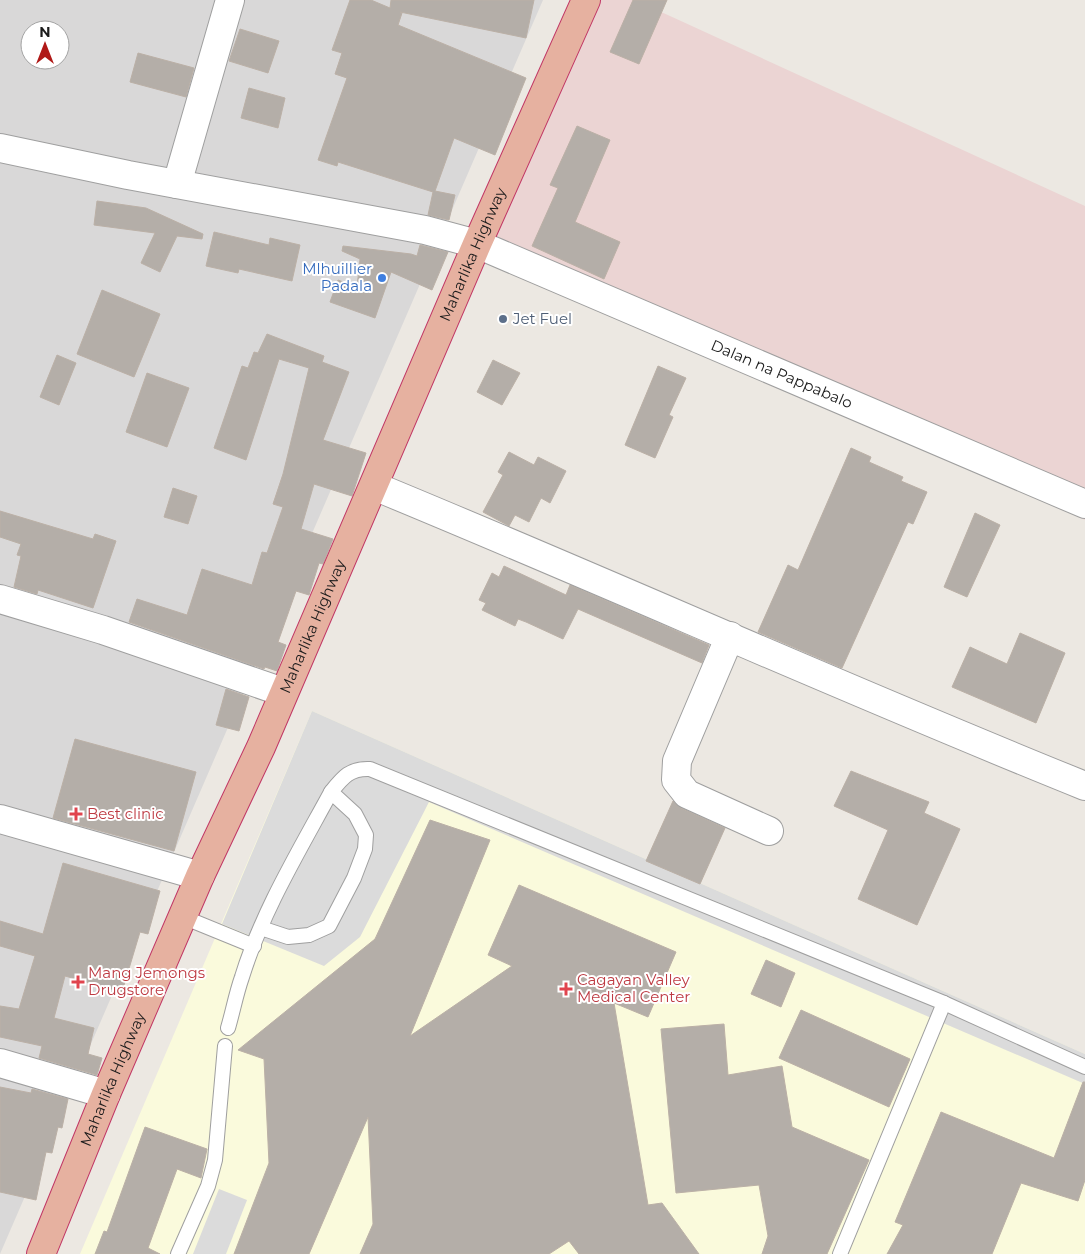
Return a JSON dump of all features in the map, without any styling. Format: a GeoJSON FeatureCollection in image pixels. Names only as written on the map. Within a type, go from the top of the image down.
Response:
{"type":"FeatureCollection","features":[{"type":"Feature","properties":{"kind":"highway","name":"Maharlika Highway"},"geometry":{"type":"LineString","coordinates":[[41,1254],[106,1094],[200,876],[261,747],[477,244],[586,0]]}},
{"type":"Feature","properties":{"kind":"street"},"geometry":{"type":"LineString","coordinates":[[177,184],[230,0]]}},
{"type":"Feature","properties":{"kind":"street","name":"Dalan na Pappabalo"},"geometry":{"type":"LineString","coordinates":[[0,148],[177,184],[425,230],[477,244],[1085,504]]}},
{"type":"Feature","properties":{"kind":"street"},"geometry":{"type":"LineString","coordinates":[[374,486],[730,636],[908,714],[1085,786]]}},
{"type":"Feature","properties":{"kind":"street"},"geometry":{"type":"LineString","coordinates":[[0,599],[104,630],[283,692]]}},
{"type":"Feature","properties":{"kind":"street"},"geometry":{"type":"LineString","coordinates":[[730,636],[677,761],[676,780],[687,794],[769,831]]}},
{"type":"Feature","properties":{"kind":"street"},"geometry":{"type":"LineString","coordinates":[[0,819],[200,876]]}},
{"type":"Feature","properties":{"kind":"street"},"geometry":{"type":"LineString","coordinates":[[0,1064],[106,1094]]}},
{"type":"Feature","properties":{"kind":"lane"},"geometry":{"type":"LineString","coordinates":[[228,1028],[242,976],[261,928],[295,858],[331,792],[348,772],[358,768],[370,769],[944,1003],[1085,1067]]}},
{"type":"Feature","properties":{"kind":"lane"},"geometry":{"type":"LineString","coordinates":[[261,928],[288,937],[309,935],[329,926],[354,878],[366,848],[366,834],[356,814],[331,792]]}},
{"type":"Feature","properties":{"kind":"lane"},"geometry":{"type":"LineString","coordinates":[[183,917],[254,946]]}},
{"type":"Feature","properties":{"kind":"lane"},"geometry":{"type":"LineString","coordinates":[[840,1254],[944,1003]]}},
{"type":"Feature","properties":{"kind":"lane"},"geometry":{"type":"LineString","coordinates":[[178,1254],[208,1186],[215,1160],[225,1046]]}},
{"type":"Feature","properties":{"kind":"shaded area"},"geometry":{"type":"Polygon","coordinates":[[[0,0],[543,0],[0,1254],[0,0]]]}},
{"type":"Feature","properties":{"kind":"shaded area"},"geometry":{"type":"Polygon","coordinates":[[[586,0],[635,0],[1085,206],[1085,520],[477,244],[586,0]]]}},
{"type":"Feature","properties":{"kind":"shaded area","name":"Cagayan Valley Medical Center"},"geometry":{"type":"Polygon","coordinates":[[[312,711],[1085,1054],[1085,1254],[80,1254],[312,711]]]}},
{"type":"Feature","properties":{"kind":"shaded area"},"geometry":{"type":"Polygon","coordinates":[[[312,711],[1085,1054],[1085,1084],[429,802],[360,937],[324,966],[222,924],[312,711]]]}},
{"type":"Feature","properties":{"kind":"shaded area"},"geometry":{"type":"Polygon","coordinates":[[[219,1189],[247,1200],[226,1254],[193,1254],[219,1189]]]}},
{"type":"Feature","properties":{"kind":"building"},"geometry":{"type":"Polygon","coordinates":[[[350,0],[371,0],[390,8],[391,0],[534,0],[526,38],[400,12],[402,13],[398,25],[526,78],[495,155],[454,138],[435,191],[455,195],[449,220],[428,215],[433,192],[338,162],[337,166],[318,160],[347,78],[335,74],[342,53],[332,50],[350,0]]]}},
{"type":"Feature","properties":{"kind":"building"},"geometry":{"type":"Polygon","coordinates":[[[633,0],[667,0],[639,64],[610,52],[633,0]]]}},
{"type":"Feature","properties":{"kind":"building"},"geometry":{"type":"Polygon","coordinates":[[[240,29],[279,41],[268,73],[229,61],[240,29]]]}},
{"type":"Feature","properties":{"kind":"building"},"geometry":{"type":"Polygon","coordinates":[[[138,53],[194,68],[186,97],[130,82],[138,53]]]}},
{"type":"Feature","properties":{"kind":"building"},"geometry":{"type":"Polygon","coordinates":[[[249,88],[285,98],[278,128],[241,118],[249,88]]]}},
{"type":"Feature","properties":{"kind":"building"},"geometry":{"type":"Polygon","coordinates":[[[577,126],[610,140],[575,222],[620,242],[604,279],[532,246],[558,188],[550,185],[577,126]]]}},
{"type":"Feature","properties":{"kind":"building"},"geometry":{"type":"Polygon","coordinates":[[[97,201],[146,208],[203,234],[202,239],[177,236],[160,272],[141,263],[155,233],[94,225],[97,201]]]}},
{"type":"Feature","properties":{"kind":"building"},"geometry":{"type":"Polygon","coordinates":[[[214,232],[269,245],[270,238],[300,245],[292,281],[239,269],[238,273],[206,266],[214,232]]]}},
{"type":"Feature","properties":{"kind":"building"},"geometry":{"type":"Polygon","coordinates":[[[420,245],[448,252],[432,290],[391,272],[375,318],[330,302],[338,280],[357,287],[360,259],[342,251],[343,246],[417,256],[420,245]]]}},
{"type":"Feature","properties":{"kind":"building"},"geometry":{"type":"Polygon","coordinates":[[[102,290],[160,314],[134,377],[77,354],[102,290]]]}},
{"type":"Feature","properties":{"kind":"building"},"geometry":{"type":"Polygon","coordinates":[[[267,334],[324,356],[322,362],[349,372],[323,440],[366,453],[352,496],[314,484],[301,529],[333,539],[323,564],[319,563],[309,595],[296,591],[278,642],[286,645],[277,671],[265,667],[264,669],[129,622],[137,599],[187,615],[202,569],[252,585],[262,552],[267,553],[283,507],[273,504],[283,474],[309,368],[279,359],[246,460],[214,448],[242,366],[248,368],[254,352],[258,353],[267,334]]]}},
{"type":"Feature","properties":{"kind":"building"},"geometry":{"type":"Polygon","coordinates":[[[57,355],[76,363],[59,405],[40,397],[57,355]]]}},
{"type":"Feature","properties":{"kind":"building"},"geometry":{"type":"Polygon","coordinates":[[[493,360],[520,373],[502,405],[477,392],[493,360]]]}},
{"type":"Feature","properties":{"kind":"building"},"geometry":{"type":"Polygon","coordinates":[[[658,366],[686,378],[669,415],[673,417],[655,458],[625,445],[658,366]]]}},
{"type":"Feature","properties":{"kind":"building"},"geometry":{"type":"Polygon","coordinates":[[[147,373],[189,388],[167,447],[126,432],[147,373]]]}},
{"type":"Feature","properties":{"kind":"building"},"geometry":{"type":"Polygon","coordinates":[[[851,448],[871,457],[869,462],[903,477],[901,481],[927,492],[913,524],[908,522],[842,668],[758,632],[788,565],[798,570],[851,448]]]}},
{"type":"Feature","properties":{"kind":"building"},"geometry":{"type":"Polygon","coordinates":[[[509,452],[534,465],[538,457],[566,471],[550,503],[541,498],[529,522],[515,515],[509,526],[483,512],[503,475],[498,472],[509,452]]]}},
{"type":"Feature","properties":{"kind":"building"},"geometry":{"type":"Polygon","coordinates":[[[173,488],[197,496],[188,524],[164,517],[173,488]]]}},
{"type":"Feature","properties":{"kind":"building"},"geometry":{"type":"Polygon","coordinates":[[[0,511],[93,539],[95,534],[116,541],[93,608],[38,590],[37,594],[14,587],[21,556],[17,555],[21,544],[0,537],[0,511]]]}},
{"type":"Feature","properties":{"kind":"building"},"geometry":{"type":"Polygon","coordinates":[[[975,513],[1000,525],[967,597],[944,587],[975,513]]]}},
{"type":"Feature","properties":{"kind":"building"},"geometry":{"type":"Polygon","coordinates":[[[504,566],[566,595],[570,585],[709,645],[702,663],[578,609],[563,639],[518,619],[515,626],[482,610],[486,603],[479,600],[492,573],[499,577],[504,566]]]}},
{"type":"Feature","properties":{"kind":"building"},"geometry":{"type":"Polygon","coordinates":[[[1020,633],[1065,653],[1036,723],[952,687],[970,647],[1007,664],[1020,633]]]}},
{"type":"Feature","properties":{"kind":"building"},"geometry":{"type":"Polygon","coordinates":[[[226,689],[249,697],[239,731],[216,725],[226,689]]]}},
{"type":"Feature","properties":{"kind":"building"},"geometry":{"type":"Polygon","coordinates":[[[75,739],[196,772],[174,851],[53,818],[75,739]]]}},
{"type":"Feature","properties":{"kind":"building"},"geometry":{"type":"Polygon","coordinates":[[[851,771],[929,802],[924,813],[960,829],[917,925],[858,899],[888,830],[834,806],[851,771]]]}},
{"type":"Feature","properties":{"kind":"building"},"geometry":{"type":"Polygon","coordinates":[[[673,801],[681,808],[725,828],[700,884],[646,861],[673,801]]]}},
{"type":"Feature","properties":{"kind":"building"},"geometry":{"type":"Polygon","coordinates":[[[430,820],[490,840],[410,1036],[512,966],[488,955],[519,885],[676,952],[648,1017],[614,1003],[648,1205],[662,1203],[699,1254],[579,1254],[569,1241],[549,1254],[360,1254],[373,1224],[368,1117],[309,1254],[234,1254],[269,1163],[264,1059],[238,1050],[375,939],[430,820]]]}},
{"type":"Feature","properties":{"kind":"building"},"geometry":{"type":"Polygon","coordinates":[[[63,863],[160,891],[148,934],[140,932],[122,992],[65,976],[54,1018],[94,1028],[88,1054],[102,1058],[97,1075],[39,1058],[42,1046],[0,1037],[0,1006],[19,1009],[35,956],[0,946],[0,921],[43,934],[63,863]]]}},
{"type":"Feature","properties":{"kind":"building"},"geometry":{"type":"Polygon","coordinates":[[[766,960],[795,973],[781,1007],[751,994],[766,960]]]}},
{"type":"Feature","properties":{"kind":"building"},"geometry":{"type":"Polygon","coordinates":[[[801,1010],[910,1059],[889,1107],[779,1058],[801,1010]]]}},
{"type":"Feature","properties":{"kind":"building"},"geometry":{"type":"Polygon","coordinates":[[[724,1024],[728,1075],[782,1066],[792,1127],[869,1160],[827,1254],[762,1254],[768,1236],[759,1185],[676,1193],[661,1029],[724,1024]]]}},
{"type":"Feature","properties":{"kind":"building"},"geometry":{"type":"Polygon","coordinates":[[[1083,1082],[1085,1082],[1085,1180],[1078,1201],[1021,1183],[992,1254],[887,1254],[903,1225],[895,1222],[941,1112],[1054,1158],[1083,1082]]]}},
{"type":"Feature","properties":{"kind":"building"},"geometry":{"type":"Polygon","coordinates":[[[0,1087],[31,1093],[32,1089],[68,1099],[62,1128],[58,1127],[52,1153],[46,1152],[36,1200],[0,1192],[0,1087]]]}},
{"type":"Feature","properties":{"kind":"building"},"geometry":{"type":"Polygon","coordinates":[[[145,1127],[207,1149],[201,1178],[177,1169],[148,1248],[160,1254],[95,1254],[104,1231],[107,1232],[145,1127]]]}},
{"type":"Feature","properties":{"kind":"place","name":"Mlhuillier Padala"},"geometry":{"type":"Point","coordinates":[382,278]}},
{"type":"Feature","properties":{"kind":"place","name":"Jet Fuel"},"geometry":{"type":"Point","coordinates":[503,319]}},
{"type":"Feature","properties":{"kind":"place","name":"Best clinic"},"geometry":{"type":"Point","coordinates":[76,814]}},
{"type":"Feature","properties":{"kind":"place","name":"Mang Jemongs Drugstore"},"geometry":{"type":"Point","coordinates":[78,982]}},
{"type":"Feature","properties":{"kind":"place","name":"Cagayan Valley Medical Center"},"geometry":{"type":"Point","coordinates":[566,989]}}]}
